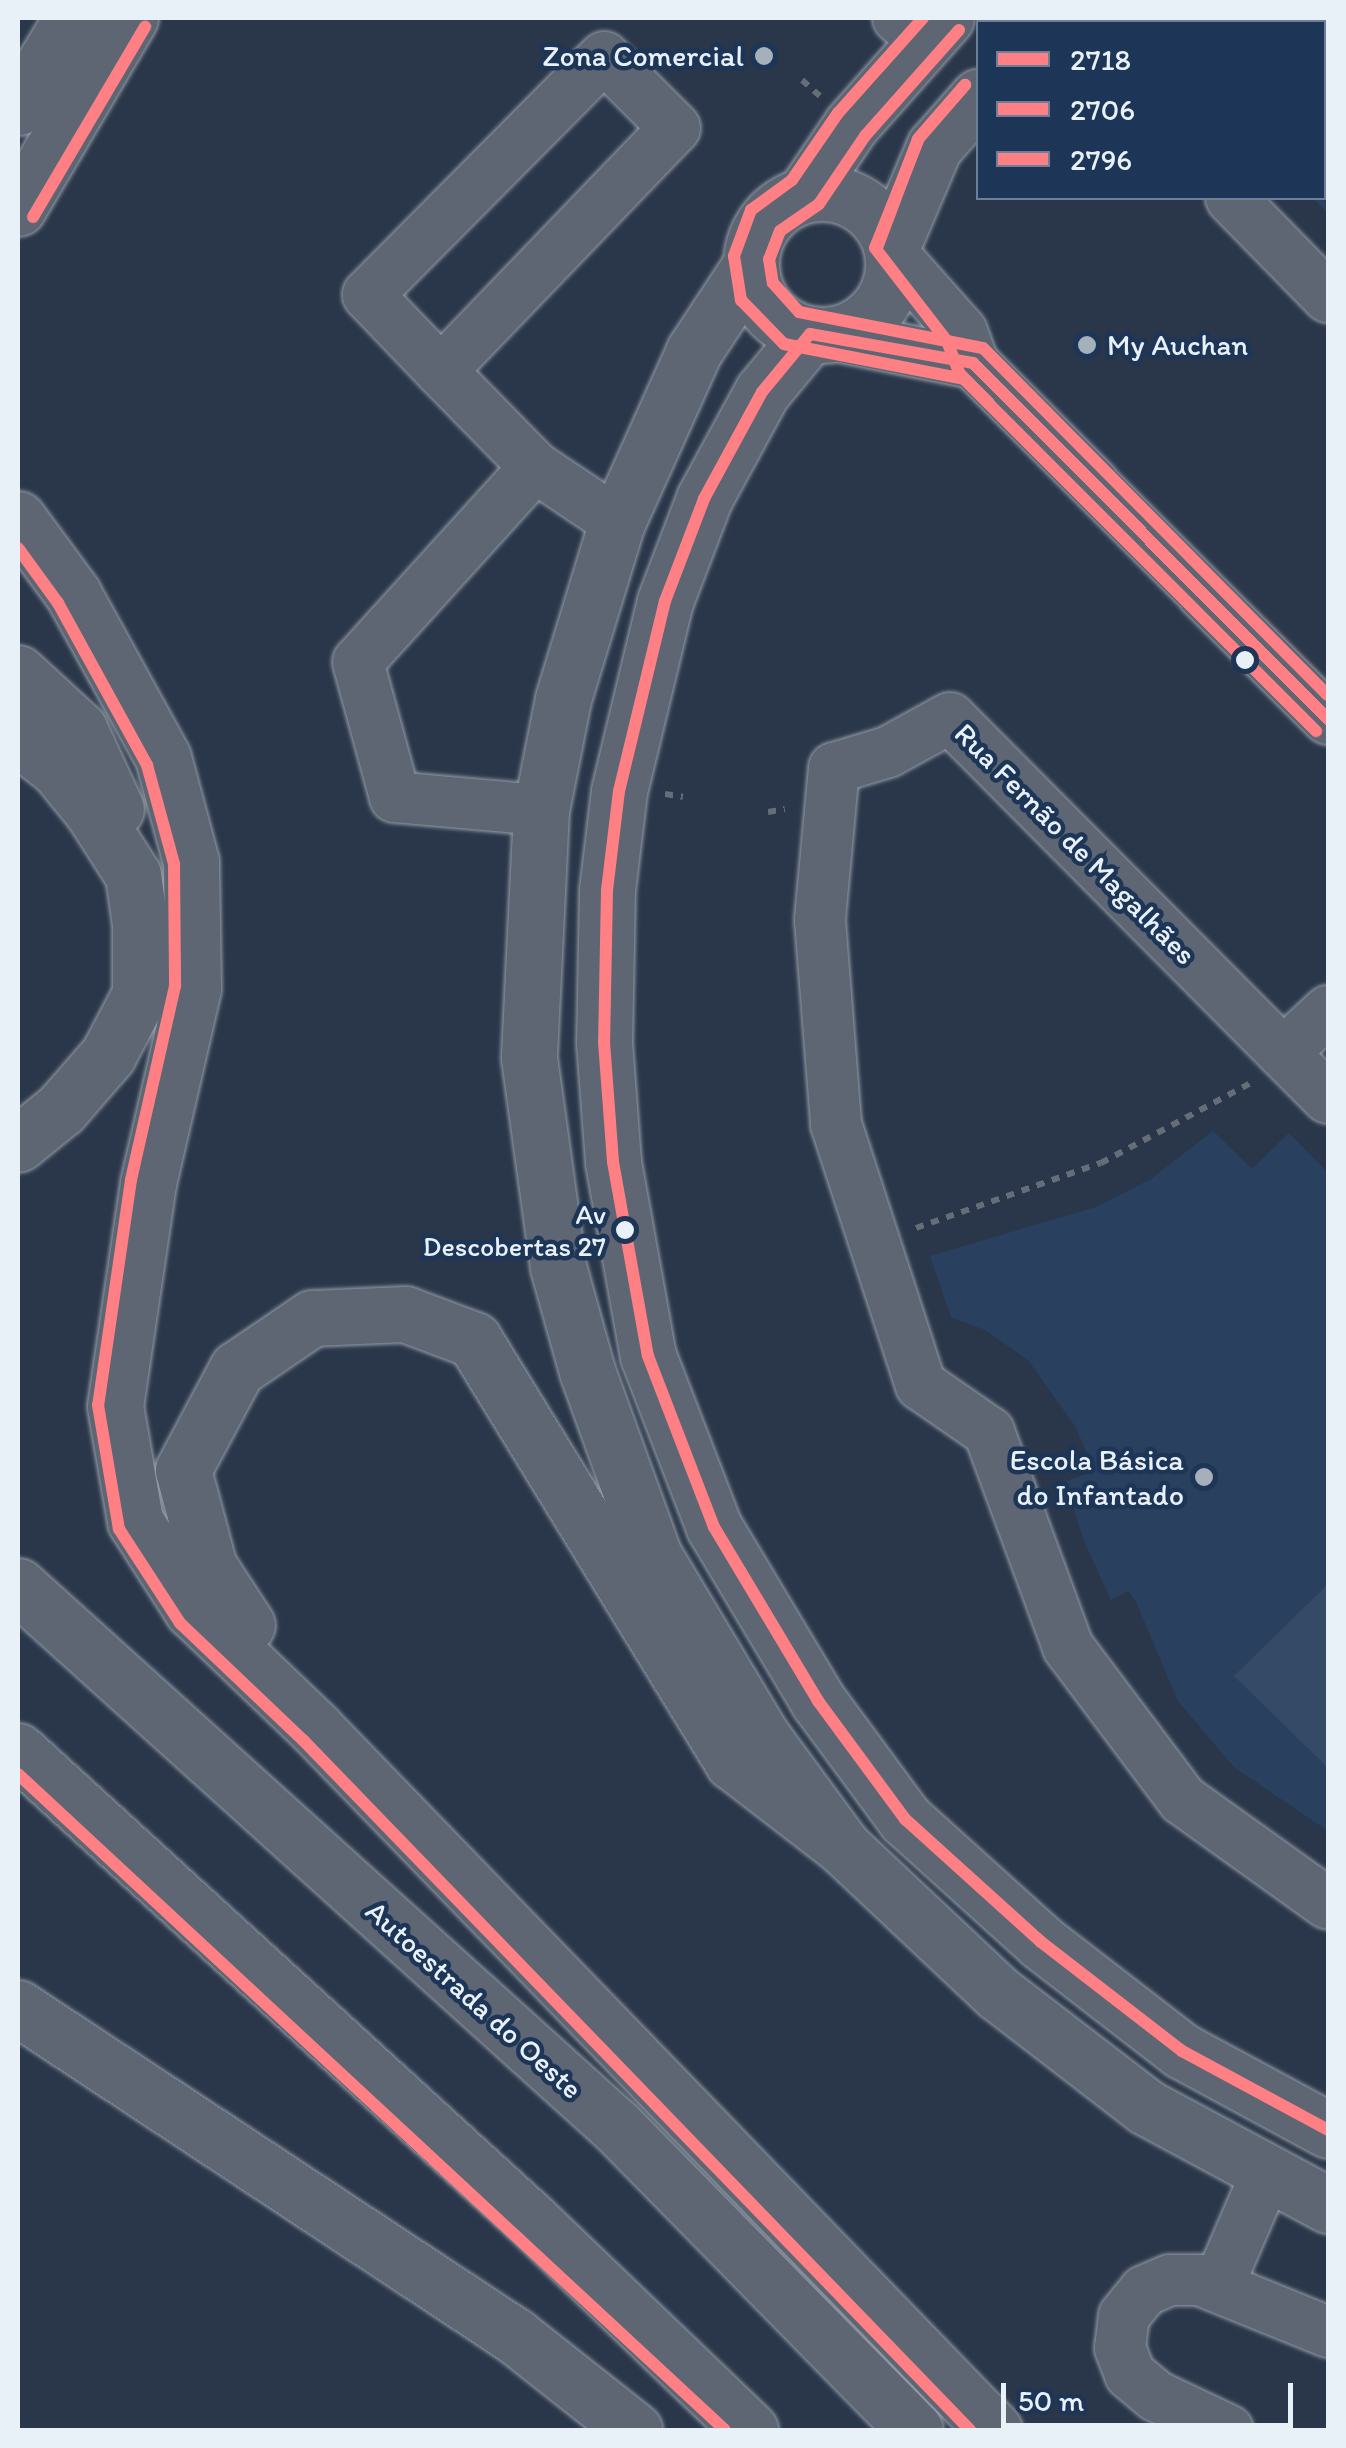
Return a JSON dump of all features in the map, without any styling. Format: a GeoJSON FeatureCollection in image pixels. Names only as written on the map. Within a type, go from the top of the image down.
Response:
{"type":"FeatureCollection","features":[{"type":"Feature","properties":{"kind":"main road"},"geometry":{"type":"LineString","coordinates":[[18,106],[72,18]]}},
{"type":"Feature","properties":{"kind":"main road"},"geometry":{"type":"LineString","coordinates":[[18,208],[130,18]]}},
{"type":"Feature","properties":{"kind":"main road"},"geometry":{"type":"LineString","coordinates":[[843,1847],[763,1738],[654,1556],[602,1411],[558,1267],[529,1058],[541,810],[563,699],[617,522],[694,351],[750,266],[766,220],[805,192],[923,25]]}},
{"type":"Feature","properties":{"kind":"main road"},"geometry":{"type":"LineString","coordinates":[[976,99],[934,147],[892,250],[885,299],[870,317],[821,335],[762,392],[704,499],[665,601],[619,791],[607,890],[604,1042],[626,1258],[661,1389],[714,1527],[818,1701],[906,1820],[1041,1942],[1182,2051],[1328,2130]]}},
{"type":"Feature","properties":{"kind":"main road"},"geometry":{"type":"LineString","coordinates":[[805,192],[860,202],[878,219],[892,250]]}},
{"type":"Feature","properties":{"kind":"main road"},"geometry":{"type":"LineString","coordinates":[[750,266],[769,312],[821,335]]}},
{"type":"Feature","properties":{"kind":"main road"},"geometry":{"type":"LineString","coordinates":[[18,519],[73,594],[163,758],[191,862],[192,988],[148,1184],[115,1406],[135,1521],[192,1610],[314,1728],[994,2430]]}},
{"type":"Feature","properties":{"kind":"main road"},"geometry":{"type":"LineString","coordinates":[[18,673],[79,728],[105,776],[132,875],[140,994],[108,1056],[62,1109],[18,1144]]}},
{"type":"Feature","properties":{"kind":"main road"},"geometry":{"type":"LineString","coordinates":[[18,738],[58,768],[132,875]]}},
{"type":"Feature","properties":{"kind":"main road"},"geometry":{"type":"LineString","coordinates":[[314,1728],[209,1567],[184,1470],[237,1369],[312,1318],[406,1314],[474,1340],[733,1762],[843,1847],[998,1993],[1146,2107],[1328,2205]]}},
{"type":"Feature","properties":{"kind":"main road"},"geometry":{"type":"LineString","coordinates":[[602,1411],[661,1389]]}},
{"type":"Feature","properties":{"kind":"main road","name":"Autoestrada do Oeste"},"geometry":{"type":"LineString","coordinates":[[18,1586],[617,2127],[915,2430]]}},
{"type":"Feature","properties":{"kind":"main road"},"geometry":{"type":"LineString","coordinates":[[18,1751],[530,2219],[750,2430]]}},
{"type":"Feature","properties":{"kind":"main road"},"geometry":{"type":"LineString","coordinates":[[18,2008],[515,2336],[634,2430]]}},
{"type":"Feature","properties":{"kind":"street"},"geometry":{"type":"LineString","coordinates":[[441,371],[675,128],[604,58],[368,295],[441,371],[535,468],[617,522]]}},
{"type":"Feature","properties":{"kind":"street"},"geometry":{"type":"LineString","coordinates":[[1233,200],[1328,297]]}},
{"type":"Feature","properties":{"kind":"street"},"geometry":{"type":"LineString","coordinates":[[892,250],[962,332],[972,363],[1328,719]]}},
{"type":"Feature","properties":{"kind":"street"},"geometry":{"type":"LineString","coordinates":[[821,335],[972,363]]}},
{"type":"Feature","properties":{"kind":"street"},"geometry":{"type":"LineString","coordinates":[[535,468],[358,662],[395,797],[541,810]]}},
{"type":"Feature","properties":{"kind":"street","name":"Rua Fernão de Magalhães"},"geometry":{"type":"LineString","coordinates":[[1328,1098],[950,718],[888,752],[834,768],[820,920],[835,1105],[921,1385],[989,1432],[1068,1646],[1184,1800],[1328,1904]]}},
{"type":"Feature","properties":{"kind":"street"},"geometry":{"type":"LineString","coordinates":[[1283,1053],[1328,1010]]}},
{"type":"Feature","properties":{"kind":"street"},"geometry":{"type":"LineString","coordinates":[[1218,2286],[1267,2172]]}},
{"type":"Feature","properties":{"kind":"street"},"geometry":{"type":"LineString","coordinates":[[1228,2430],[1156,2396],[1130,2374],[1120,2348],[1124,2316],[1144,2291],[1170,2280],[1218,2286],[1328,2332]]}},
{"type":"Feature","properties":{"kind":"path"},"geometry":{"type":"LineString","coordinates":[[802,80],[820,97]]}},
{"type":"Feature","properties":{"kind":"path"},"geometry":{"type":"LineString","coordinates":[[870,1228],[925,1230],[1101,1163],[1212,1104]]}},
{"type":"Feature","properties":{"kind":"shaded area"},"geometry":{"type":"Polygon","coordinates":[[[1132,18],[1328,18],[1328,213],[1315,200],[1326,200],[1326,20],[1132,18]]]}},
{"type":"Feature","properties":{"kind":"shaded area","name":"Escola Básica do Infantado"},"geometry":{"type":"Polygon","coordinates":[[[1213,1131],[1252,1169],[1289,1133],[1328,1173],[1328,1831],[1234,1767],[1178,1701],[1136,1602],[1128,1591],[1111,1600],[1085,1543],[1064,1482],[1095,1471],[1075,1426],[1028,1360],[985,1330],[951,1317],[930,1256],[1096,1207],[1151,1179],[1213,1131]]]}},
{"type":"Feature","properties":{"kind":"shaded area"},"geometry":{"type":"Polygon","coordinates":[[[1328,1584],[1328,1768],[1234,1676],[1328,1584]]]}},
{"type":"Feature","properties":{"kind":"transit line","name":"2706"},"geometry":{"type":"LineString","coordinates":[[923,18],[838,113],[792,180],[751,210],[734,256],[741,300],[784,344],[964,379],[1316,731]]}},
{"type":"Feature","properties":{"kind":"transit line","name":"2706"},"geometry":{"type":"LineString","coordinates":[[33,217],[145,27]]}},
{"type":"Feature","properties":{"kind":"transit line","name":"2796"},"geometry":{"type":"LineString","coordinates":[[959,30],[865,136],[819,204],[780,231],[769,259],[773,283],[799,312],[983,348],[1328,695]]}},
{"type":"Feature","properties":{"kind":"transit line","name":"2706"},"geometry":{"type":"LineString","coordinates":[[965,85],[919,138],[875,248],[947,341],[959,373],[989,403]]}},
{"type":"Feature","properties":{"kind":"transit line","name":"2796"},"geometry":{"type":"LineString","coordinates":[[877,248],[918,139],[965,85]]}},
{"type":"Feature","properties":{"kind":"transit line","name":"2718"},"geometry":{"type":"LineString","coordinates":[[810,334],[762,392],[704,499],[665,601],[619,791],[607,890],[604,1042],[613,1162],[648,1356],[714,1527],[818,1701],[905,1819],[1041,1942],[1182,2051],[1328,2130]]}},
{"type":"Feature","properties":{"kind":"transit line","name":"2718"},"geometry":{"type":"LineString","coordinates":[[810,334],[973,363],[1328,719]]}},
{"type":"Feature","properties":{"kind":"transit line","name":"2706"},"geometry":{"type":"LineString","coordinates":[[18,548],[58,603],[147,765],[174,864],[175,986],[131,1180],[98,1405],[119,1529],[180,1623],[303,1740],[970,2430]]}},
{"type":"Feature","properties":{"kind":"transit line","name":"2706"},"geometry":{"type":"LineString","coordinates":[[18,1774],[725,2430]]}},
{"type":"Feature","properties":{"kind":"place","name":"Zona Comercial"},"geometry":{"type":"Point","coordinates":[764,56]}},
{"type":"Feature","properties":{"kind":"place","name":"My Auchan"},"geometry":{"type":"Point","coordinates":[1087,345]}},
{"type":"Feature","properties":{"kind":"place","name":"Av Descobertas 27"},"geometry":{"type":"Point","coordinates":[625,1230]}},
{"type":"Feature","properties":{"kind":"place","name":"Escola Básica do Infantado"},"geometry":{"type":"Point","coordinates":[1204,1477]}}]}
